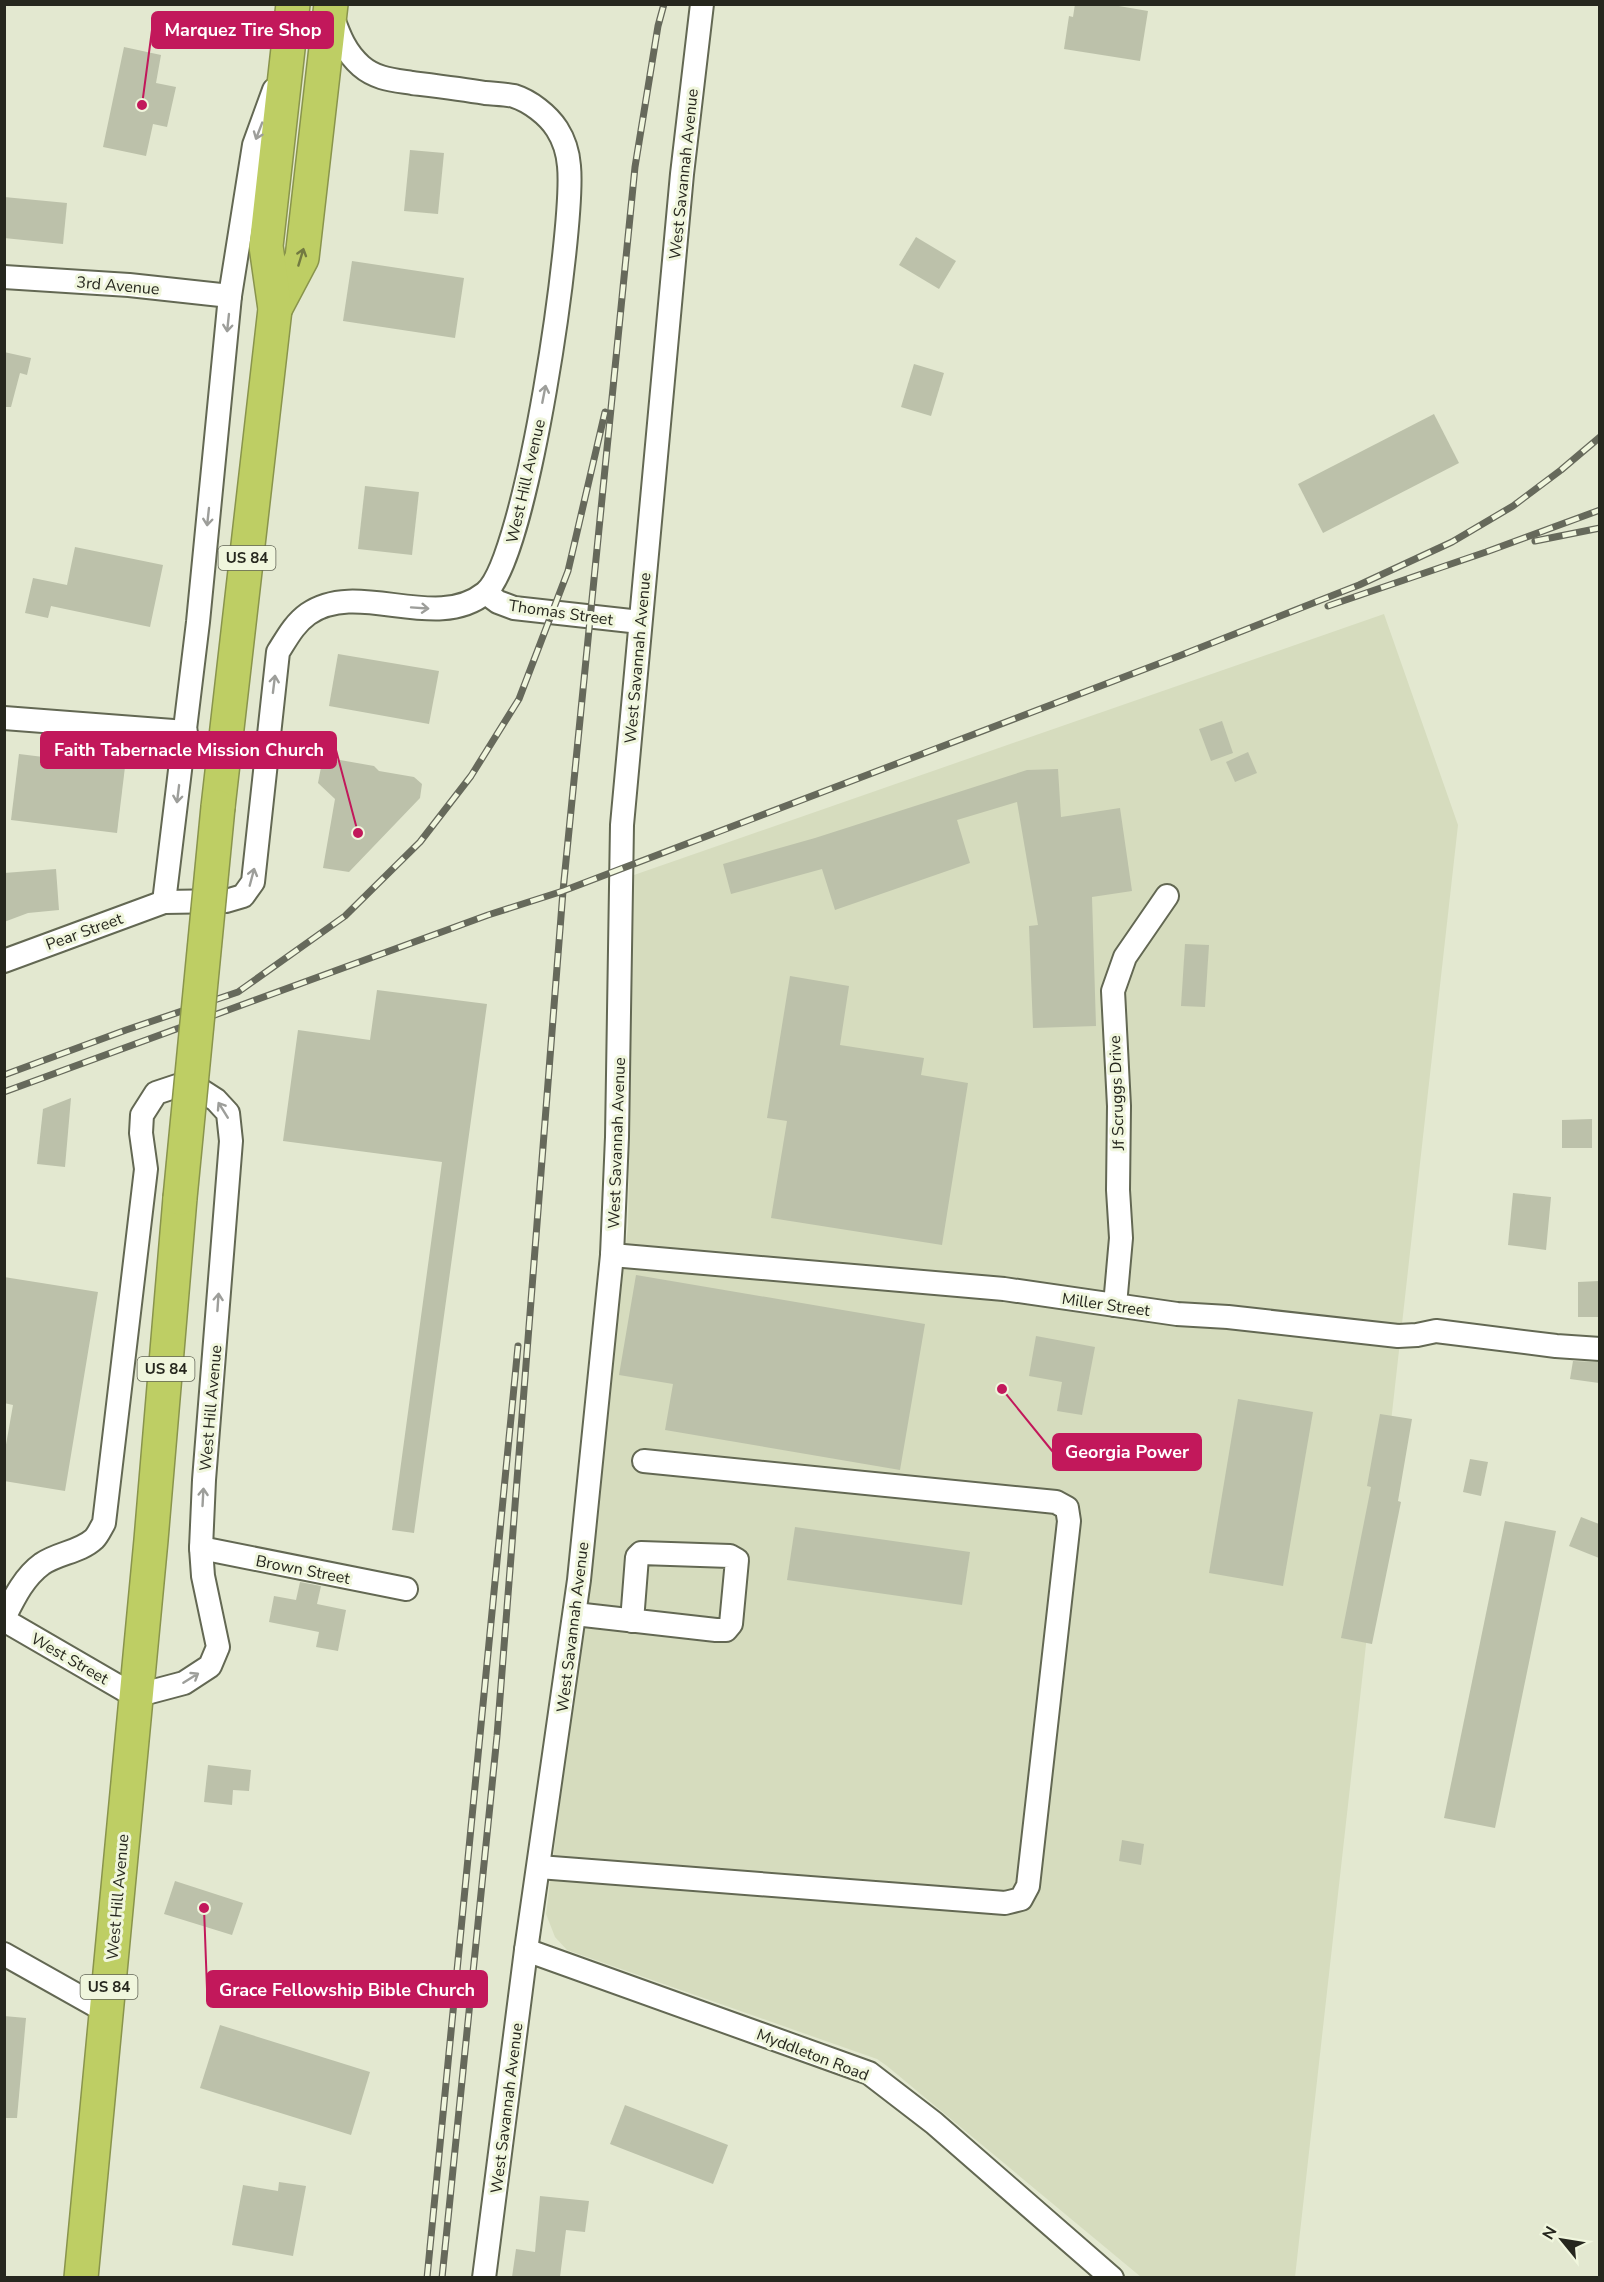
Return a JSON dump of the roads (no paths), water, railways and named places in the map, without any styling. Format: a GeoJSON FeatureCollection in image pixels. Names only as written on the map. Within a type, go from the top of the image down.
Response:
{"type":"FeatureCollection","features":[{"type":"Feature","properties":{"kind":"highway","name":"West Hill Avenue"},"geometry":{"type":"LineString","coordinates":[[81,2277],[218,807],[275,309],[266,246],[293,4]]}},
{"type":"Feature","properties":{"kind":"highway","name":"West Hill Avenue"},"geometry":{"type":"LineString","coordinates":[[275,309],[302,258],[331,8]]}},
{"type":"Feature","properties":{"kind":"street","name":"West Savannah Avenue"},"geometry":{"type":"LineString","coordinates":[[484,2277],[526,1950],[575,1614],[612,1255],[618,1125],[622,825],[681,186],[702,4]]}},
{"type":"Feature","properties":{"kind":"street","name":"West Hill Avenue"},"geometry":{"type":"LineString","coordinates":[[331,8],[343,45],[362,67],[382,79],[516,97],[537,108],[550,121],[567,150],[570,168],[566,228],[552,355],[512,542],[500,572],[486,593]]}},
{"type":"Feature","properties":{"kind":"street","name":"West Hill Avenue"},"geometry":{"type":"LineString","coordinates":[[164,902],[186,732],[231,296],[254,145],[287,57]]}},
{"type":"Feature","properties":{"kind":"street","name":"3rd Avenue"},"geometry":{"type":"LineString","coordinates":[[4,277],[129,285],[231,296]]}},
{"type":"Feature","properties":{"kind":"street","name":"Thomas Street"},"geometry":{"type":"LineString","coordinates":[[486,593],[498,602],[514,608],[640,622]]}},
{"type":"Feature","properties":{"kind":"street"},"geometry":{"type":"LineString","coordinates":[[164,902],[226,901],[243,896],[253,882],[278,652],[292,629],[310,613],[334,603],[356,602],[429,609],[461,606],[486,593]]}},
{"type":"Feature","properties":{"kind":"street"},"geometry":{"type":"LineString","coordinates":[[4,718],[186,732]]}},
{"type":"Feature","properties":{"kind":"street","name":"Jf Scruggs Drive"},"geometry":{"type":"LineString","coordinates":[[1115,1305],[1121,1238],[1118,1190],[1119,1106],[1113,991],[1125,957],[1167,896]]}},
{"type":"Feature","properties":{"kind":"street","name":"Pear Street"},"geometry":{"type":"LineString","coordinates":[[4,961],[164,902]]}},
{"type":"Feature","properties":{"kind":"street","name":"West Hill Avenue"},"geometry":{"type":"LineString","coordinates":[[4,1619],[16,1593],[32,1572],[45,1562],[71,1552],[93,1539],[104,1523],[146,1169],[141,1133],[142,1115],[156,1093],[177,1086],[202,1091],[216,1100],[228,1113],[231,1141],[204,1480],[201,1548],[203,1576],[218,1647],[210,1666],[184,1683],[135,1696]]}},
{"type":"Feature","properties":{"kind":"street","name":"Miller Street"},"geometry":{"type":"LineString","coordinates":[[612,1255],[1004,1289],[1178,1314],[1228,1317],[1398,1336],[1436,1331],[1599,1349]]}},
{"type":"Feature","properties":{"kind":"street"},"geometry":{"type":"LineString","coordinates":[[539,1867],[1005,1903],[1021,1899],[1028,1886],[1070,1521],[1067,1508],[1056,1502],[644,1461]]}},
{"type":"Feature","properties":{"kind":"street","name":"Brown Street"},"geometry":{"type":"LineString","coordinates":[[201,1548],[406,1589]]}},
{"type":"Feature","properties":{"kind":"street"},"geometry":{"type":"LineString","coordinates":[[575,1614],[632,1621],[726,1630],[731,1624],[736,1560],[730,1556],[641,1553],[637,1557],[632,1621]]}},
{"type":"Feature","properties":{"kind":"street","name":"West Street"},"geometry":{"type":"LineString","coordinates":[[4,1619],[135,1696]]}},
{"type":"Feature","properties":{"kind":"street","name":"Myddleton Road"},"geometry":{"type":"LineString","coordinates":[[526,1950],[869,2073],[934,2123],[1112,2277]]}},
{"type":"Feature","properties":{"kind":"street"},"geometry":{"type":"LineString","coordinates":[[4,1954],[107,2012]]}},
{"type":"Feature","properties":{"kind":"railway"},"geometry":{"type":"LineString","coordinates":[[442,2278],[497,1736],[563,891],[635,167],[658,26],[664,4]]}},
{"type":"Feature","properties":{"kind":"railway"},"geometry":{"type":"LineString","coordinates":[[4,1075],[238,992],[345,916],[420,842],[471,776],[519,699],[568,571],[605,412]]}},
{"type":"Feature","properties":{"kind":"railway"},"geometry":{"type":"LineString","coordinates":[[4,1092],[488,915],[563,891],[1359,585],[1452,542],[1513,506],[1600,437]]}},
{"type":"Feature","properties":{"kind":"railway"},"geometry":{"type":"LineString","coordinates":[[1328,606],[1600,510]]}},
{"type":"Feature","properties":{"kind":"railway"},"geometry":{"type":"LineString","coordinates":[[1535,541],[1600,528]]}},
{"type":"Feature","properties":{"kind":"railway"},"geometry":{"type":"LineString","coordinates":[[427,2278],[518,1346]]}},
{"type":"Feature","properties":{"kind":"place","name":"Marquez Tire Shop"},"geometry":{"type":"Point","coordinates":[142,105]}},
{"type":"Feature","properties":{"kind":"place","name":"Faith Tabernacle Mission Church"},"geometry":{"type":"Point","coordinates":[358,833]}},
{"type":"Feature","properties":{"kind":"place","name":"Georgia Power"},"geometry":{"type":"Point","coordinates":[1002,1389]}},
{"type":"Feature","properties":{"kind":"place","name":"Grace Fellowship Bible Church"},"geometry":{"type":"Point","coordinates":[204,1908]}}]}
